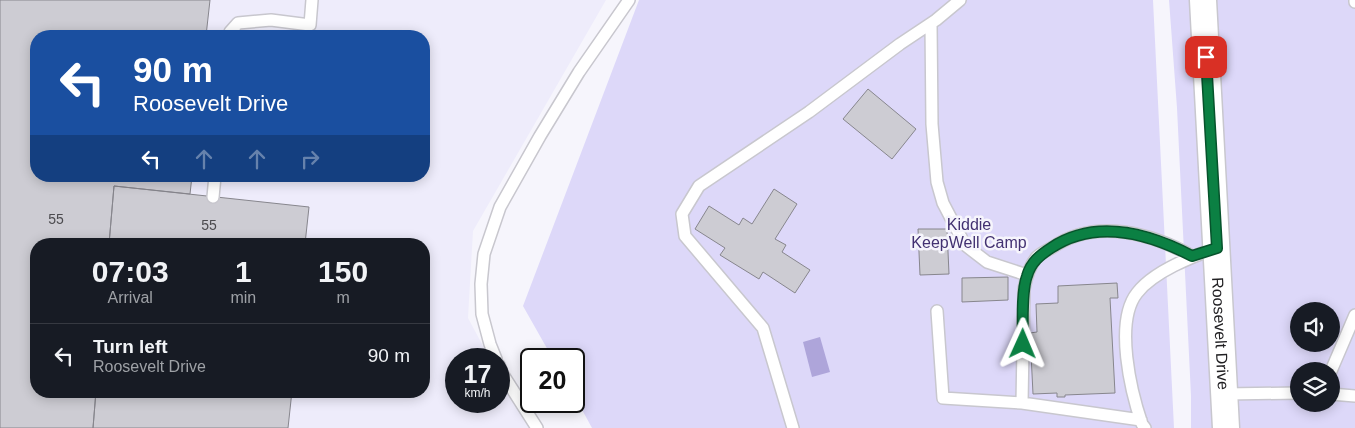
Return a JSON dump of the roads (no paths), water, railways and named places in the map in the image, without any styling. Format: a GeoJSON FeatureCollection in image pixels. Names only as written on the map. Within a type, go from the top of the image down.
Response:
{"type":"FeatureCollection","features":[{"type":"Feature","properties":{"kind":"street","name":"Roosevelt Drive"},"geometry":{"type":"LineString","coordinates":[[1203,0],[1226,428]]}},
{"type":"Feature","properties":{"kind":"lane"},"geometry":{"type":"LineString","coordinates":[[232,30],[238,23],[271,20],[310,25],[312,0]]}},
{"type":"Feature","properties":{"kind":"lane"},"geometry":{"type":"LineString","coordinates":[[492,348],[482,314],[481,284],[484,254],[500,207],[579,72],[629,0]]}},
{"type":"Feature","properties":{"kind":"lane"},"geometry":{"type":"LineString","coordinates":[[792,428],[762,328],[685,236],[682,214],[699,186],[809,112],[900,44],[931,24],[960,0]]}},
{"type":"Feature","properties":{"kind":"lane"},"geometry":{"type":"LineString","coordinates":[[931,24],[932,124],[938,182],[943,203],[965,245],[986,262],[1027,275]]}},
{"type":"Feature","properties":{"kind":"lane"},"geometry":{"type":"LineString","coordinates":[[213,197],[214,182]]}},
{"type":"Feature","properties":{"kind":"lane"},"geometry":{"type":"LineString","coordinates":[[1022,403],[1024,289],[1027,275],[1037,257],[1058,243],[1081,234],[1105,231],[1121,231],[1146,236],[1192,256]]}},
{"type":"Feature","properties":{"kind":"lane"},"geometry":{"type":"LineString","coordinates":[[937,311],[943,398],[1022,403],[1143,424],[1132,390],[1127,354],[1126,326],[1130,307],[1136,293],[1151,279],[1192,256],[1217,248]]}},
{"type":"Feature","properties":{"kind":"lane"},"geometry":{"type":"LineString","coordinates":[[1334,362],[1355,315]]}},
{"type":"Feature","properties":{"kind":"lane"},"geometry":{"type":"LineString","coordinates":[[510,386],[537,428]]}},
{"type":"Feature","properties":{"kind":"lane"},"geometry":{"type":"LineString","coordinates":[[1225,394],[1290,393]]}},
{"type":"Feature","properties":{"kind":"lane"},"geometry":{"type":"LineString","coordinates":[[1340,395],[1355,396]]}},
{"type":"Feature","properties":{"kind":"park label","name":"Kiddie KeepWell Camp"},"geometry":{"type":"Point","coordinates":[969,233]}}]}
